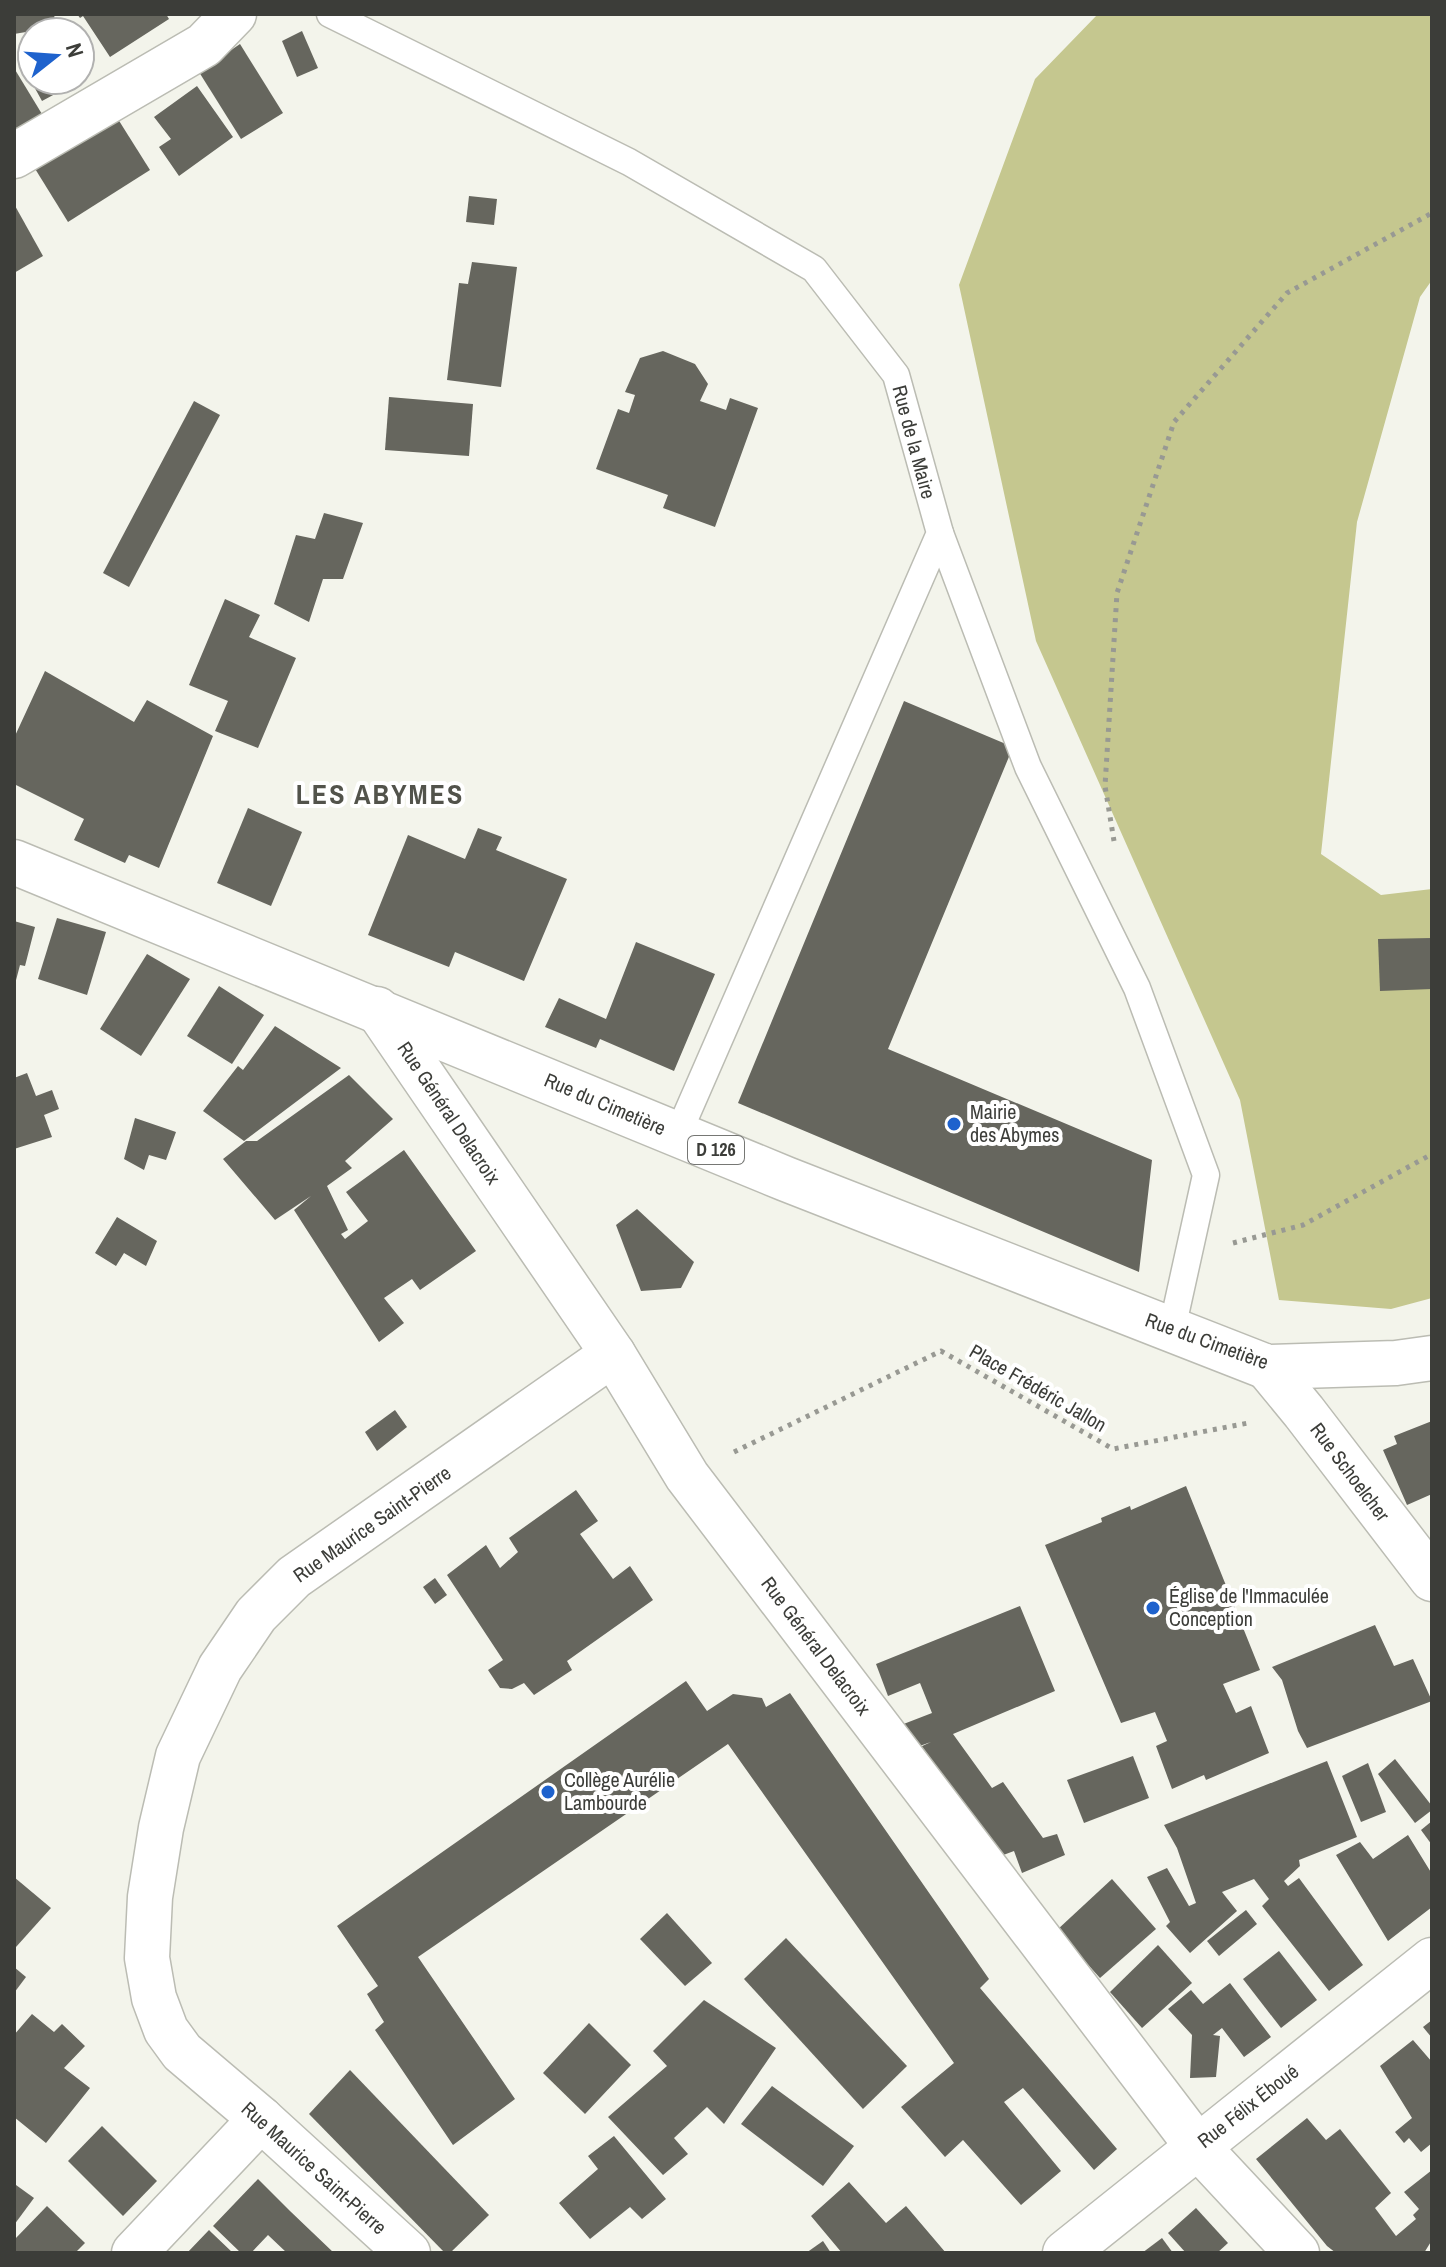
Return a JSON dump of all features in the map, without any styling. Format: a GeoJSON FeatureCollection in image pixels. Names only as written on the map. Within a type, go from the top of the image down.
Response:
{"type":"FeatureCollection","features":[{"type":"Feature","properties":{"kind":"street"},"geometry":{"type":"LineString","coordinates":[[14,156],[204,45],[234,14]]}},
{"type":"Feature","properties":{"kind":"street","name":"Rue du Cimetière"},"geometry":{"type":"LineString","coordinates":[[14,862],[678,1134],[1267,1367],[1396,1363],[1432,1358]]}},
{"type":"Feature","properties":{"kind":"street","name":"Rue Général Delacroix"},"geometry":{"type":"LineString","coordinates":[[377,1009],[613,1354],[687,1476],[1197,2146],[1297,2253]]}},
{"type":"Feature","properties":{"kind":"street","name":"Rue Maurice Saint-Pierre"},"geometry":{"type":"LineString","coordinates":[[408,2253],[261,2119],[182,2052],[166,2030],[154,1998],[147,1958],[150,1897],[161,1828],[178,1756],[220,1668],[256,1615],[294,1577],[613,1354]]}},
{"type":"Feature","properties":{"kind":"street","name":"Rue Schoelcher"},"geometry":{"type":"LineString","coordinates":[[1267,1367],[1432,1579]]}},
{"type":"Feature","properties":{"kind":"street","name":"Rue Félix Éboué"},"geometry":{"type":"LineString","coordinates":[[1065,2253],[1432,1960]]}},
{"type":"Feature","properties":{"kind":"street"},"geometry":{"type":"LineString","coordinates":[[134,2253],[261,2119]]}},
{"type":"Feature","properties":{"kind":"lane","name":"Rue de la Maire"},"geometry":{"type":"LineString","coordinates":[[331,14],[629,162],[814,269],[896,375],[940,533],[1028,767],[1137,988],[1206,1175],[1172,1329]]}},
{"type":"Feature","properties":{"kind":"lane"},"geometry":{"type":"LineString","coordinates":[[678,1134],[940,533]]}},
{"type":"Feature","properties":{"kind":"path"},"geometry":{"type":"LineString","coordinates":[[1115,848],[1105,786],[1117,593],[1174,422],[1287,293],[1432,213]]}},
{"type":"Feature","properties":{"kind":"path"},"geometry":{"type":"LineString","coordinates":[[1189,1254],[1303,1225],[1432,1154]]}},
{"type":"Feature","properties":{"kind":"path","name":"Place Frédéric Jallon"},"geometry":{"type":"LineString","coordinates":[[687,1476],[941,1351],[1113,1449],[1304,1412]]}},
{"type":"Feature","properties":{"kind":"green space"},"geometry":{"type":"Polygon","coordinates":[[[1098,14],[1432,14],[1432,280],[1420,297],[1357,522],[1321,854],[1381,895],[1432,889],[1432,1298],[1391,1309],[1279,1300],[1240,1100],[1036,641],[959,285],[1035,79],[1098,14]]]}},
{"type":"Feature","properties":{"kind":"building"},"geometry":{"type":"Polygon","coordinates":[[[14,14],[54,14],[16,16],[14,34],[14,14]]]}},
{"type":"Feature","properties":{"kind":"building"},"geometry":{"type":"Polygon","coordinates":[[[77,14],[166,14],[169,19],[110,57],[96,36],[96,16],[77,14]]]}},
{"type":"Feature","properties":{"kind":"building"},"geometry":{"type":"Polygon","coordinates":[[[302,31],[318,68],[297,77],[282,41],[302,31]]]}},
{"type":"Feature","properties":{"kind":"building"},"geometry":{"type":"Polygon","coordinates":[[[240,44],[283,113],[241,139],[199,72],[240,44]]]}},
{"type":"Feature","properties":{"kind":"building"},"geometry":{"type":"Polygon","coordinates":[[[14,68],[16,96],[31,96],[45,119],[14,132],[14,68]]]}},
{"type":"Feature","properties":{"kind":"building"},"geometry":{"type":"Polygon","coordinates":[[[197,86],[233,137],[179,176],[159,147],[171,139],[154,117],[197,86]]]}},
{"type":"Feature","properties":{"kind":"building"},"geometry":{"type":"Polygon","coordinates":[[[116,116],[150,170],[68,222],[29,159],[116,116]]]}},
{"type":"Feature","properties":{"kind":"building"},"geometry":{"type":"Polygon","coordinates":[[[469,196],[497,199],[494,225],[466,222],[469,196]]]}},
{"type":"Feature","properties":{"kind":"building"},"geometry":{"type":"Polygon","coordinates":[[[14,204],[43,256],[14,273],[14,204]]]}},
{"type":"Feature","properties":{"kind":"building"},"geometry":{"type":"Polygon","coordinates":[[[472,262],[517,267],[501,387],[447,380],[459,283],[468,284],[472,262]]]}},
{"type":"Feature","properties":{"kind":"building"},"geometry":{"type":"Polygon","coordinates":[[[663,351],[695,364],[708,384],[700,401],[726,410],[730,398],[758,408],[715,527],[663,508],[668,495],[596,469],[618,409],[629,413],[635,395],[625,392],[640,358],[663,351]]]}},
{"type":"Feature","properties":{"kind":"building"},"geometry":{"type":"Polygon","coordinates":[[[389,397],[473,404],[469,456],[385,450],[389,397]]]}},
{"type":"Feature","properties":{"kind":"building"},"geometry":{"type":"Polygon","coordinates":[[[194,401],[220,415],[129,587],[103,573],[194,401]]]}},
{"type":"Feature","properties":{"kind":"building"},"geometry":{"type":"Polygon","coordinates":[[[324,513],[363,523],[343,579],[323,579],[309,622],[274,604],[296,535],[315,539],[324,513]]]}},
{"type":"Feature","properties":{"kind":"building"},"geometry":{"type":"Polygon","coordinates":[[[225,599],[260,615],[249,637],[296,658],[258,748],[215,731],[228,701],[189,685],[225,599]]]}},
{"type":"Feature","properties":{"kind":"building"},"geometry":{"type":"Polygon","coordinates":[[[45,671],[134,722],[147,700],[213,736],[159,868],[129,855],[125,863],[74,840],[84,819],[14,784],[14,738],[45,671]]]}},
{"type":"Feature","properties":{"kind":"building"},"geometry":{"type":"Polygon","coordinates":[[[904,701],[1013,747],[888,1049],[1152,1160],[1139,1272],[738,1103],[904,701]]]}},
{"type":"Feature","properties":{"kind":"building"},"geometry":{"type":"Polygon","coordinates":[[[248,808],[302,832],[271,906],[217,883],[248,808]]]}},
{"type":"Feature","properties":{"kind":"building"},"geometry":{"type":"Polygon","coordinates":[[[478,828],[502,837],[496,850],[567,879],[524,981],[455,952],[449,967],[368,935],[408,835],[465,859],[478,828]]]}},
{"type":"Feature","properties":{"kind":"building"},"geometry":{"type":"Polygon","coordinates":[[[57,918],[106,932],[87,995],[38,979],[57,918]]]}},
{"type":"Feature","properties":{"kind":"building"},"geometry":{"type":"Polygon","coordinates":[[[14,921],[35,927],[25,966],[20,965],[15,984],[14,921]]]}},
{"type":"Feature","properties":{"kind":"building"},"geometry":{"type":"Polygon","coordinates":[[[1432,938],[1432,989],[1380,991],[1378,939],[1432,938]]]}},
{"type":"Feature","properties":{"kind":"building"},"geometry":{"type":"Polygon","coordinates":[[[636,942],[715,974],[674,1071],[600,1039],[596,1048],[545,1027],[559,998],[606,1019],[636,942]]]}},
{"type":"Feature","properties":{"kind":"building"},"geometry":{"type":"Polygon","coordinates":[[[147,954],[190,979],[141,1056],[100,1029],[147,954]]]}},
{"type":"Feature","properties":{"kind":"building"},"geometry":{"type":"Polygon","coordinates":[[[219,986],[264,1015],[232,1064],[187,1036],[219,986]]]}},
{"type":"Feature","properties":{"kind":"building"},"geometry":{"type":"Polygon","coordinates":[[[275,1026],[341,1068],[244,1141],[203,1111],[238,1066],[243,1070],[275,1026]]]}},
{"type":"Feature","properties":{"kind":"building"},"geometry":{"type":"Polygon","coordinates":[[[27,1073],[36,1096],[52,1090],[59,1109],[44,1115],[52,1137],[14,1149],[14,1078],[27,1073]]]}},
{"type":"Feature","properties":{"kind":"building"},"geometry":{"type":"Polygon","coordinates":[[[349,1075],[393,1119],[345,1161],[352,1168],[327,1186],[348,1230],[341,1234],[345,1239],[368,1221],[346,1192],[404,1150],[476,1251],[420,1290],[412,1279],[384,1298],[404,1323],[379,1342],[294,1210],[311,1196],[275,1220],[223,1159],[246,1141],[257,1141],[349,1075]]]}},
{"type":"Feature","properties":{"kind":"building"},"geometry":{"type":"Polygon","coordinates":[[[135,1118],[176,1132],[166,1160],[149,1155],[144,1170],[124,1159],[135,1118]]]}},
{"type":"Feature","properties":{"kind":"building"},"geometry":{"type":"Polygon","coordinates":[[[637,1209],[694,1262],[681,1288],[641,1291],[616,1225],[637,1209]]]}},
{"type":"Feature","properties":{"kind":"building"},"geometry":{"type":"Polygon","coordinates":[[[117,1217],[157,1241],[146,1266],[124,1253],[116,1266],[95,1253],[117,1217]]]}},
{"type":"Feature","properties":{"kind":"building"},"geometry":{"type":"Polygon","coordinates":[[[395,1410],[407,1427],[377,1451],[365,1432],[395,1410]]]}},
{"type":"Feature","properties":{"kind":"building"},"geometry":{"type":"Polygon","coordinates":[[[1432,1421],[1432,1494],[1407,1505],[1383,1450],[1397,1444],[1394,1436],[1432,1421]]]}},
{"type":"Feature","properties":{"kind":"building","name":"Église de l'Immaculée Conception"},"geometry":{"type":"Polygon","coordinates":[[[1186,1486],[1260,1670],[1223,1684],[1236,1713],[1251,1706],[1269,1753],[1206,1780],[1204,1775],[1172,1789],[1156,1746],[1167,1741],[1155,1712],[1121,1723],[1045,1545],[1102,1522],[1101,1518],[1130,1506],[1131,1510],[1186,1486]]]}},
{"type":"Feature","properties":{"kind":"building"},"geometry":{"type":"Polygon","coordinates":[[[576,1490],[598,1521],[580,1534],[613,1579],[630,1566],[653,1600],[567,1661],[572,1670],[534,1695],[524,1683],[512,1689],[500,1688],[488,1670],[503,1660],[447,1575],[486,1545],[500,1568],[518,1552],[509,1538],[576,1490]]]}},
{"type":"Feature","properties":{"kind":"building"},"geometry":{"type":"Polygon","coordinates":[[[435,1578],[447,1595],[435,1604],[423,1587],[435,1578]]]}},
{"type":"Feature","properties":{"kind":"building"},"geometry":{"type":"Polygon","coordinates":[[[1020,1606],[1055,1691],[953,1734],[992,1788],[1003,1782],[1043,1838],[1057,1834],[1065,1855],[1022,1873],[1014,1851],[998,1857],[920,1747],[931,1742],[911,1749],[901,1725],[932,1713],[920,1683],[888,1696],[876,1664],[1020,1606]]]}},
{"type":"Feature","properties":{"kind":"building"},"geometry":{"type":"Polygon","coordinates":[[[1375,1625],[1394,1666],[1413,1659],[1432,1701],[1307,1748],[1298,1731],[1282,1680],[1272,1667],[1375,1625]]]}},
{"type":"Feature","properties":{"kind":"building"},"geometry":{"type":"Polygon","coordinates":[[[686,1681],[707,1711],[733,1694],[762,1698],[766,1707],[790,1693],[989,1979],[980,1988],[1117,2149],[1094,2170],[1023,2088],[1004,2102],[1061,2171],[1021,2205],[963,2140],[945,2157],[901,2107],[954,2063],[728,1744],[418,1957],[515,2099],[453,2145],[375,2030],[384,2022],[367,1994],[378,1986],[337,1926],[686,1681]]]}},
{"type":"Feature","properties":{"kind":"building"},"geometry":{"type":"Polygon","coordinates":[[[1133,1756],[1149,1798],[1084,1823],[1067,1780],[1133,1756]]]}},
{"type":"Feature","properties":{"kind":"building"},"geometry":{"type":"Polygon","coordinates":[[[1395,1759],[1432,1806],[1432,1810],[1415,1823],[1378,1774],[1395,1759]]]}},
{"type":"Feature","properties":{"kind":"building"},"geometry":{"type":"Polygon","coordinates":[[[1327,1761],[1357,1837],[1299,1860],[1300,1866],[1284,1881],[1288,1886],[1299,1878],[1363,1965],[1329,1991],[1262,1906],[1269,1899],[1254,1879],[1222,1892],[1237,1911],[1190,1953],[1166,1926],[1170,1922],[1147,1877],[1167,1868],[1189,1906],[1196,1903],[1177,1848],[1164,1825],[1327,1761]]]}},
{"type":"Feature","properties":{"kind":"building"},"geometry":{"type":"Polygon","coordinates":[[[1368,1763],[1386,1812],[1361,1822],[1342,1776],[1368,1763]]]}},
{"type":"Feature","properties":{"kind":"building"},"geometry":{"type":"Polygon","coordinates":[[[1432,1821],[1432,1845],[1421,1830],[1432,1821]]]}},
{"type":"Feature","properties":{"kind":"building"},"geometry":{"type":"Polygon","coordinates":[[[1408,1835],[1432,1874],[1432,1907],[1388,1941],[1336,1855],[1360,1842],[1373,1859],[1408,1835]]]}},
{"type":"Feature","properties":{"kind":"building"},"geometry":{"type":"Polygon","coordinates":[[[14,1877],[51,1908],[16,1947],[14,1945],[14,1877]]]}},
{"type":"Feature","properties":{"kind":"building"},"geometry":{"type":"Polygon","coordinates":[[[1112,1879],[1156,1929],[1100,1978],[1057,1930],[1112,1879]]]}},
{"type":"Feature","properties":{"kind":"building"},"geometry":{"type":"Polygon","coordinates":[[[1246,1910],[1257,1924],[1219,1956],[1207,1941],[1246,1910]]]}},
{"type":"Feature","properties":{"kind":"building"},"geometry":{"type":"Polygon","coordinates":[[[667,1913],[712,1963],[685,1986],[640,1939],[667,1913]]]}},
{"type":"Feature","properties":{"kind":"building"},"geometry":{"type":"Polygon","coordinates":[[[786,1938],[907,2066],[863,2109],[744,1979],[786,1938]]]}},
{"type":"Feature","properties":{"kind":"building"},"geometry":{"type":"Polygon","coordinates":[[[1158,1945],[1192,1983],[1142,2028],[1110,1992],[1158,1945]]]}},
{"type":"Feature","properties":{"kind":"building"},"geometry":{"type":"Polygon","coordinates":[[[1279,1951],[1317,2000],[1281,2028],[1243,1979],[1279,1951]]]}},
{"type":"Feature","properties":{"kind":"building"},"geometry":{"type":"Polygon","coordinates":[[[14,1967],[26,1977],[14,1993],[14,1967]]]}},
{"type":"Feature","properties":{"kind":"building"},"geometry":{"type":"Polygon","coordinates":[[[1230,1983],[1271,2037],[1244,2057],[1222,2028],[1213,2035],[1220,2036],[1216,2077],[1190,2078],[1192,2035],[1168,2009],[1191,1990],[1203,2004],[1230,1983]]]}},
{"type":"Feature","properties":{"kind":"building"},"geometry":{"type":"Polygon","coordinates":[[[704,2000],[776,2048],[724,2124],[707,2107],[674,2138],[688,2154],[663,2175],[608,2117],[667,2066],[653,2051],[704,2000]]]}},
{"type":"Feature","properties":{"kind":"building"},"geometry":{"type":"Polygon","coordinates":[[[32,2014],[54,2032],[62,2024],[85,2046],[64,2068],[90,2088],[46,2143],[14,2117],[14,2035],[32,2014]]]}},
{"type":"Feature","properties":{"kind":"building"},"geometry":{"type":"Polygon","coordinates":[[[1432,2020],[1432,2038],[1423,2027],[1432,2020]]]}},
{"type":"Feature","properties":{"kind":"building"},"geometry":{"type":"Polygon","coordinates":[[[589,2023],[631,2065],[585,2114],[543,2073],[589,2023]]]}},
{"type":"Feature","properties":{"kind":"building"},"geometry":{"type":"Polygon","coordinates":[[[1413,2040],[1432,2062],[1432,2143],[1421,2152],[1409,2138],[1404,2143],[1395,2132],[1412,2118],[1380,2066],[1413,2040]]]}},
{"type":"Feature","properties":{"kind":"building"},"geometry":{"type":"Polygon","coordinates":[[[350,2070],[489,2215],[450,2253],[445,2253],[309,2114],[350,2070]]]}},
{"type":"Feature","properties":{"kind":"building"},"geometry":{"type":"Polygon","coordinates":[[[772,2086],[854,2146],[823,2186],[741,2124],[772,2086]]]}},
{"type":"Feature","properties":{"kind":"building"},"geometry":{"type":"Polygon","coordinates":[[[1307,2118],[1326,2140],[1340,2129],[1391,2193],[1375,2208],[1396,2236],[1416,2219],[1413,2215],[1419,2209],[1404,2192],[1432,2170],[1432,2240],[1424,2253],[1336,2253],[1327,2246],[1256,2159],[1307,2118]]]}},
{"type":"Feature","properties":{"kind":"building"},"geometry":{"type":"Polygon","coordinates":[[[102,2126],[157,2181],[123,2216],[68,2161],[102,2126]]]}},
{"type":"Feature","properties":{"kind":"building"},"geometry":{"type":"Polygon","coordinates":[[[614,2136],[666,2199],[642,2219],[630,2207],[590,2239],[559,2203],[598,2169],[588,2156],[614,2136]]]}},
{"type":"Feature","properties":{"kind":"building"},"geometry":{"type":"Polygon","coordinates":[[[258,2179],[334,2253],[287,2253],[268,2235],[251,2253],[241,2253],[213,2226],[258,2179]]]}},
{"type":"Feature","properties":{"kind":"building"},"geometry":{"type":"Polygon","coordinates":[[[849,2182],[886,2223],[906,2206],[946,2253],[842,2253],[811,2216],[849,2182]]]}},
{"type":"Feature","properties":{"kind":"building"},"geometry":{"type":"Polygon","coordinates":[[[16,2185],[34,2198],[14,2225],[14,2188],[16,2185]]]}},
{"type":"Feature","properties":{"kind":"building"},"geometry":{"type":"Polygon","coordinates":[[[47,2206],[85,2243],[75,2253],[14,2253],[14,2240],[47,2206]]]}},
{"type":"Feature","properties":{"kind":"building"},"geometry":{"type":"Polygon","coordinates":[[[1196,2208],[1228,2243],[1217,2253],[1186,2253],[1168,2233],[1196,2208]]]}},
{"type":"Feature","properties":{"kind":"building"},"geometry":{"type":"Polygon","coordinates":[[[209,2230],[212,2233],[233,2253],[187,2253],[209,2230]]]}},
{"type":"Feature","properties":{"kind":"building"},"geometry":{"type":"Polygon","coordinates":[[[1162,2238],[1173,2253],[1142,2253],[1162,2238]]]}},
{"type":"Feature","properties":{"kind":"building"},"geometry":{"type":"Polygon","coordinates":[[[823,2241],[831,2253],[806,2253],[823,2241]]]}},
{"type":"Feature","properties":{"kind":"place","name":"Mairie des Abymes"},"geometry":{"type":"Point","coordinates":[954,1124]}},
{"type":"Feature","properties":{"kind":"place","name":"Église de l'Immaculée Conception"},"geometry":{"type":"Point","coordinates":[1153,1608]}},
{"type":"Feature","properties":{"kind":"place","name":"Collège Aurélie Lambourde"},"geometry":{"type":"Point","coordinates":[548,1792]}},
{"type":"Feature","properties":{"kind":"district","name":"LES ABYMES"},"geometry":{"type":"Point","coordinates":[380,794]}}]}
